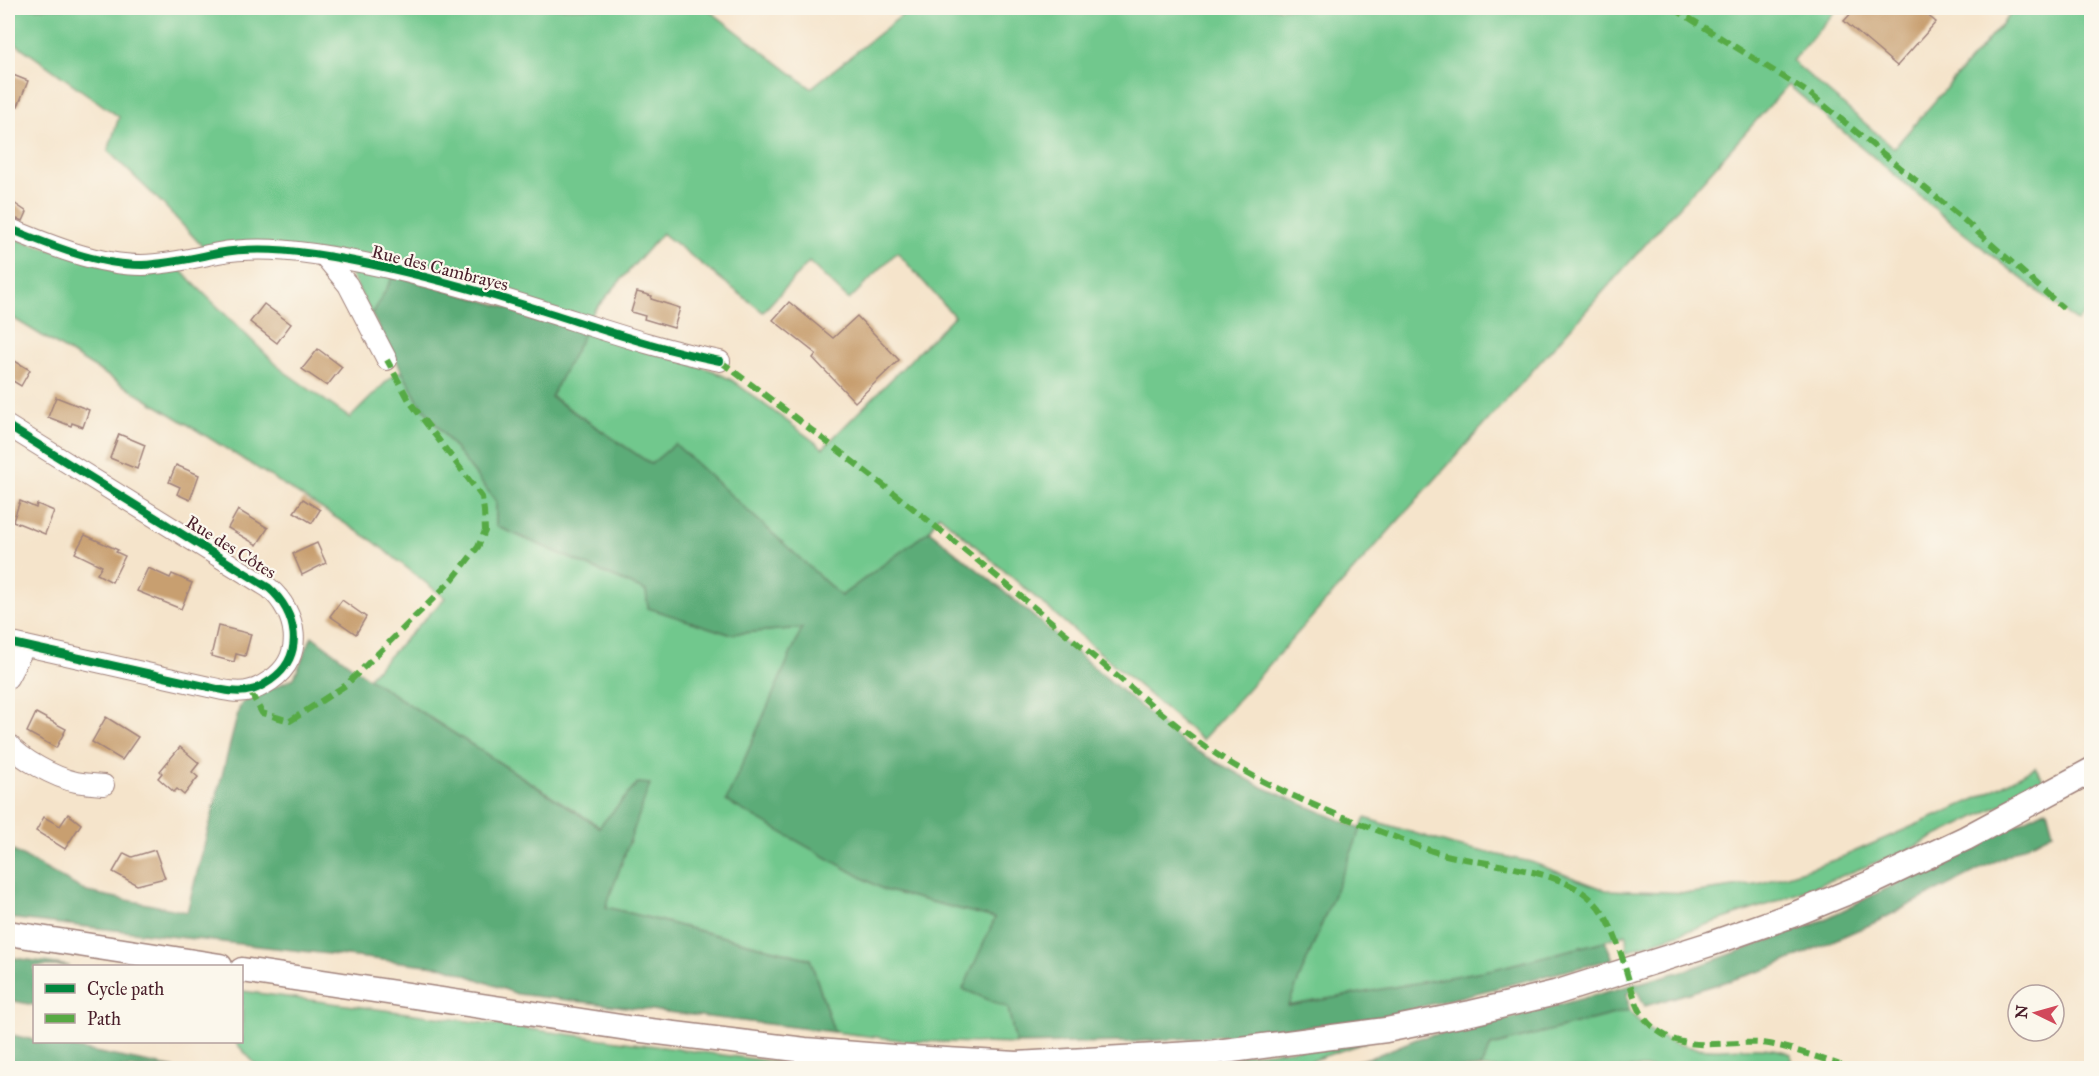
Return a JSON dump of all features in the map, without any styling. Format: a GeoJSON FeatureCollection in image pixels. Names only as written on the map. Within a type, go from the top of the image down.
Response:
{"type":"FeatureCollection","features":[{"type":"Feature","properties":{"kind":"main road"},"geometry":{"type":"LineString","coordinates":[[243,970],[634,1029],[805,1050],[1017,1064],[1209,1053],[1386,1030],[1471,1013],[1555,993],[1710,944],[1795,914],[1873,882],[1966,838],[2091,770]]}},
{"type":"Feature","properties":{"kind":"main road"},"geometry":{"type":"LineString","coordinates":[[8,933],[214,965]]}},
{"type":"Feature","properties":{"kind":"street","name":"Rue des Cambrayes"},"geometry":{"type":"LineString","coordinates":[[8,228],[99,259],[141,265],[192,260],[219,253],[248,250],[286,251],[326,256],[483,293],[642,343],[720,361]]}},
{"type":"Feature","properties":{"kind":"street"},"geometry":{"type":"LineString","coordinates":[[326,256],[348,285],[387,360]]}},
{"type":"Feature","properties":{"kind":"street","name":"Rue des Côtes"},"geometry":{"type":"LineString","coordinates":[[8,426],[269,588],[285,604],[291,620],[293,635],[292,651],[285,668],[269,681],[250,691],[230,691],[209,687],[16,644],[8,678]]}},
{"type":"Feature","properties":{"kind":"street"},"geometry":{"type":"LineString","coordinates":[[8,743],[28,762],[74,782],[104,785]]}},
{"type":"Feature","properties":{"kind":"green space"},"geometry":{"type":"Polygon","coordinates":[[[8,8],[706,8],[811,88],[911,8],[1838,8],[1792,61],[1894,148],[2016,8],[2091,8],[2091,306],[2077,322],[1961,231],[1788,85],[1202,740],[939,515],[929,531],[841,596],[675,445],[651,464],[551,396],[586,330],[714,371],[733,381],[823,448],[954,316],[897,252],[849,300],[809,262],[763,312],[662,233],[593,312],[590,321],[336,253],[204,248],[162,203],[108,151],[119,117],[8,38],[8,8]]]}},
{"type":"Feature","properties":{"kind":"green space"},"geometry":{"type":"Polygon","coordinates":[[[8,237],[145,276],[179,269],[282,370],[350,418],[391,377],[402,371],[418,401],[496,501],[496,526],[646,591],[649,608],[729,634],[802,628],[884,890],[995,918],[1008,1008],[1016,1044],[909,1041],[834,1032],[810,959],[606,907],[638,783],[600,827],[368,678],[445,598],[373,541],[8,315],[8,237]]]}},
{"type":"Feature","properties":{"kind":"green space"},"geometry":{"type":"Polygon","coordinates":[[[348,269],[394,275],[372,315],[348,269]]]}},
{"type":"Feature","properties":{"kind":"green space"},"geometry":{"type":"Polygon","coordinates":[[[394,275],[586,330],[551,397],[651,464],[675,444],[841,596],[929,531],[1186,745],[1260,786],[1361,829],[1288,1006],[1494,969],[1605,941],[1613,959],[1376,1018],[1254,1034],[1130,1042],[1016,1044],[1008,1008],[963,989],[995,918],[884,890],[726,801],[802,628],[729,634],[648,608],[646,591],[496,526],[496,501],[418,401],[372,315],[394,275]]]}},
{"type":"Feature","properties":{"kind":"green space"},"geometry":{"type":"Polygon","coordinates":[[[312,636],[368,678],[599,827],[638,783],[650,784],[606,907],[810,959],[834,1032],[517,994],[445,967],[8,918],[8,848],[87,892],[187,912],[239,709],[242,703],[294,678],[312,636]]]}},
{"type":"Feature","properties":{"kind":"green space"},"geometry":{"type":"Polygon","coordinates":[[[2035,767],[2046,783],[1908,850],[1775,902],[1627,951],[1626,934],[1501,968],[1288,1006],[1365,818],[1453,845],[1531,862],[1606,890],[1691,893],[1762,883],[1835,860],[1982,796],[2035,767]]]}},
{"type":"Feature","properties":{"kind":"green space"},"geometry":{"type":"Polygon","coordinates":[[[2047,809],[2053,832],[1876,922],[1768,969],[1645,1006],[1637,991],[1627,993],[1629,1010],[1491,1046],[1480,1068],[1332,1068],[1375,1056],[1419,1038],[1489,1024],[1690,969],[1817,923],[2047,809]]]}},
{"type":"Feature","properties":{"kind":"green space"},"geometry":{"type":"Polygon","coordinates":[[[8,957],[63,965],[33,965],[33,1005],[8,1000],[8,957]]]}},
{"type":"Feature","properties":{"kind":"green space"},"geometry":{"type":"Polygon","coordinates":[[[243,991],[821,1068],[259,1068],[236,1043],[243,1043],[243,991]]]}},
{"type":"Feature","properties":{"kind":"green space"},"geometry":{"type":"Polygon","coordinates":[[[1629,1010],[1648,1029],[1671,1042],[1709,1049],[1775,1049],[1791,1054],[1791,1060],[1787,1068],[1480,1068],[1491,1046],[1629,1010]]]}},
{"type":"Feature","properties":{"kind":"green space"},"geometry":{"type":"Polygon","coordinates":[[[8,1034],[33,1040],[33,1043],[49,1043],[175,1068],[8,1068],[8,1034]]]}},
{"type":"Feature","properties":{"kind":"green space"},"geometry":{"type":"Polygon","coordinates":[[[1366,1042],[1290,1068],[1118,1068],[1366,1042]]]}},
{"type":"Feature","properties":{"kind":"building"},"geometry":{"type":"Polygon","coordinates":[[[1856,8],[1918,8],[1936,22],[1897,66],[1844,21],[1856,8]]]}},
{"type":"Feature","properties":{"kind":"building"},"geometry":{"type":"Polygon","coordinates":[[[8,73],[28,81],[18,106],[8,99],[8,73]]]}},
{"type":"Feature","properties":{"kind":"building"},"geometry":{"type":"Polygon","coordinates":[[[8,199],[27,212],[23,221],[8,216],[8,199]]]}},
{"type":"Feature","properties":{"kind":"building"},"geometry":{"type":"Polygon","coordinates":[[[637,292],[680,308],[674,328],[644,319],[645,316],[631,312],[637,292]]]}},
{"type":"Feature","properties":{"kind":"building"},"geometry":{"type":"Polygon","coordinates":[[[789,302],[833,338],[857,316],[899,360],[855,402],[813,358],[816,354],[773,320],[789,302]]]}},
{"type":"Feature","properties":{"kind":"building"},"geometry":{"type":"Polygon","coordinates":[[[264,304],[291,324],[277,343],[250,322],[264,304]]]}},
{"type":"Feature","properties":{"kind":"building"},"geometry":{"type":"Polygon","coordinates":[[[318,349],[342,367],[327,386],[302,369],[318,349]]]}},
{"type":"Feature","properties":{"kind":"building"},"geometry":{"type":"Polygon","coordinates":[[[8,357],[30,370],[21,386],[8,378],[8,357]]]}},
{"type":"Feature","properties":{"kind":"building"},"geometry":{"type":"Polygon","coordinates":[[[56,397],[89,410],[83,427],[72,423],[71,426],[48,417],[56,397]]]}},
{"type":"Feature","properties":{"kind":"building"},"geometry":{"type":"Polygon","coordinates":[[[119,434],[145,445],[137,469],[110,458],[119,434]]]}},
{"type":"Feature","properties":{"kind":"building"},"geometry":{"type":"Polygon","coordinates":[[[176,465],[199,475],[190,500],[177,494],[180,487],[169,482],[176,465]]]}},
{"type":"Feature","properties":{"kind":"building"},"geometry":{"type":"Polygon","coordinates":[[[303,499],[320,510],[312,523],[294,512],[303,499]]]}},
{"type":"Feature","properties":{"kind":"building"},"geometry":{"type":"Polygon","coordinates":[[[20,501],[36,508],[37,504],[54,511],[45,534],[13,521],[20,501]]]}},
{"type":"Feature","properties":{"kind":"building"},"geometry":{"type":"Polygon","coordinates":[[[238,510],[268,528],[257,545],[228,528],[238,510]]]}},
{"type":"Feature","properties":{"kind":"building"},"geometry":{"type":"Polygon","coordinates":[[[85,535],[118,550],[116,552],[125,556],[112,582],[97,574],[102,566],[75,553],[85,535]]]}},
{"type":"Feature","properties":{"kind":"building"},"geometry":{"type":"Polygon","coordinates":[[[317,543],[326,563],[302,575],[293,554],[317,543]]]}},
{"type":"Feature","properties":{"kind":"building"},"geometry":{"type":"Polygon","coordinates":[[[148,568],[170,578],[172,574],[192,583],[181,609],[137,591],[148,568]]]}},
{"type":"Feature","properties":{"kind":"building"},"geometry":{"type":"Polygon","coordinates":[[[342,600],[366,617],[356,634],[330,616],[342,600]]]}},
{"type":"Feature","properties":{"kind":"building"},"geometry":{"type":"Polygon","coordinates":[[[218,626],[251,634],[245,656],[236,654],[234,662],[211,656],[218,626]]]}},
{"type":"Feature","properties":{"kind":"building"},"geometry":{"type":"Polygon","coordinates":[[[36,713],[66,729],[56,748],[27,732],[36,713]]]}},
{"type":"Feature","properties":{"kind":"building"},"geometry":{"type":"Polygon","coordinates":[[[106,717],[138,737],[122,760],[92,742],[106,717]]]}},
{"type":"Feature","properties":{"kind":"building"},"geometry":{"type":"Polygon","coordinates":[[[180,747],[199,763],[192,772],[198,777],[184,795],[177,789],[174,792],[158,778],[162,773],[160,771],[180,747]]]}},
{"type":"Feature","properties":{"kind":"building"},"geometry":{"type":"Polygon","coordinates":[[[68,814],[81,824],[65,849],[36,831],[44,817],[60,826],[68,814]]]}},
{"type":"Feature","properties":{"kind":"building"},"geometry":{"type":"Polygon","coordinates":[[[155,850],[165,878],[137,885],[113,872],[124,853],[132,857],[155,850]]]}},
{"type":"Feature","properties":{"kind":"marked path"},"geometry":{"type":"LineString","coordinates":[[1673,8],[1809,93],[1963,219],[2063,308]]}},
{"type":"Feature","properties":{"kind":"marked path"},"geometry":{"type":"LineString","coordinates":[[250,691],[262,713],[290,721],[346,685],[453,579],[478,547],[485,531],[482,497],[410,402],[387,360]]}},
{"type":"Feature","properties":{"kind":"marked path"},"geometry":{"type":"LineString","coordinates":[[720,361],[936,527],[1170,720],[1235,766],[1302,800],[1424,848],[1446,855],[1543,875],[1559,880],[1587,895],[1606,917],[1612,930],[1642,1015],[1649,1024],[1667,1036],[1695,1044],[1769,1044],[1799,1051],[1849,1068]]}},
{"type":"Feature","properties":{"kind":"cycle path"},"geometry":{"type":"LineString","coordinates":[[8,228],[74,253],[125,264],[162,263],[218,253],[251,250],[300,252],[349,260],[450,284],[656,346],[720,361]]}},
{"type":"Feature","properties":{"kind":"cycle path"},"geometry":{"type":"LineString","coordinates":[[8,426],[269,588],[286,609],[294,634],[293,647],[282,670],[261,686],[241,692],[8,642]]}}]}
